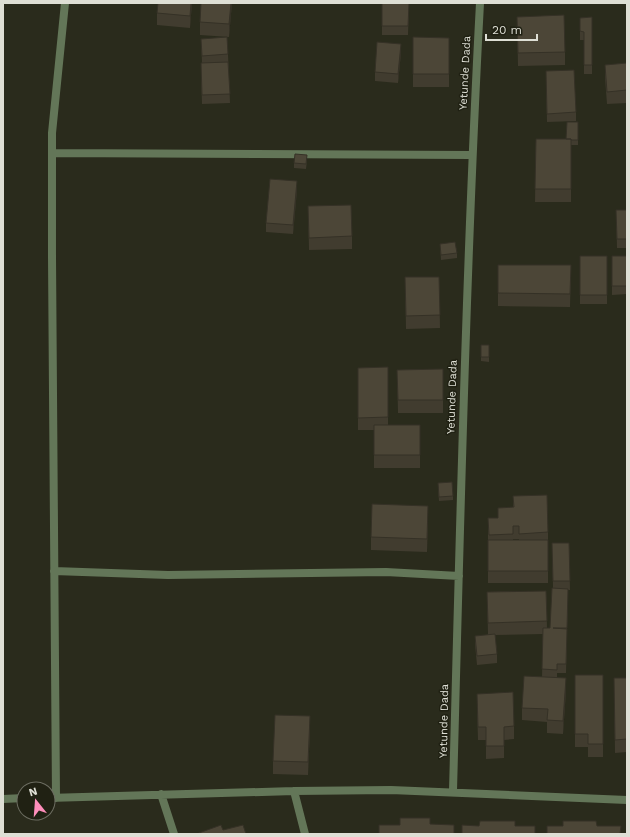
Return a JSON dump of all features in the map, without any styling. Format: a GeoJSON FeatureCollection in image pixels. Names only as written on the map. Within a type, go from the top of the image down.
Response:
{"type":"FeatureCollection","features":[{"type":"Feature","properties":{"kind":"street"},"geometry":{"type":"LineString","coordinates":[[52,781],[54,571],[52,133],[65,3]]}},
{"type":"Feature","properties":{"kind":"street","name":"Yetunde Dada"},"geometry":{"type":"LineString","coordinates":[[453,791],[458,576],[472,155],[480,3]]}},
{"type":"Feature","properties":{"kind":"street"},"geometry":{"type":"LineString","coordinates":[[52,153],[472,155]]}},
{"type":"Feature","properties":{"kind":"street"},"geometry":{"type":"LineString","coordinates":[[54,571],[168,575],[386,572],[458,576]]}},
{"type":"Feature","properties":{"kind":"street"},"geometry":{"type":"LineString","coordinates":[[56,798],[161,794],[391,790],[453,791],[627,800]]}},
{"type":"Feature","properties":{"kind":"street"},"geometry":{"type":"LineString","coordinates":[[294,791],[305,834]]}},
{"type":"Feature","properties":{"kind":"street"},"geometry":{"type":"LineString","coordinates":[[161,794],[174,834]]}},
{"type":"Feature","properties":{"kind":"street"},"geometry":{"type":"LineString","coordinates":[[3,799],[16,798]]}},
{"type":"Feature","properties":{"kind":"building"},"geometry":{"type":"Polygon","coordinates":[[[158,3],[191,3],[190,16],[157,13],[158,3]]]}},
{"type":"Feature","properties":{"kind":"building"},"geometry":{"type":"Polygon","coordinates":[[[201,3],[231,3],[229,24],[200,22],[201,3]]]}},
{"type":"Feature","properties":{"kind":"building"},"geometry":{"type":"Polygon","coordinates":[[[382,3],[409,3],[408,26],[382,26],[382,3]]]}},
{"type":"Feature","properties":{"kind":"building"},"geometry":{"type":"Polygon","coordinates":[[[564,15],[565,52],[518,53],[517,17],[564,15]]]}},
{"type":"Feature","properties":{"kind":"building"},"geometry":{"type":"Polygon","coordinates":[[[592,17],[592,65],[584,65],[584,32],[580,31],[580,18],[592,17]]]}},
{"type":"Feature","properties":{"kind":"building"},"geometry":{"type":"Polygon","coordinates":[[[227,37],[228,54],[202,56],[201,39],[227,37]]]}},
{"type":"Feature","properties":{"kind":"building"},"geometry":{"type":"Polygon","coordinates":[[[413,37],[449,38],[449,74],[413,74],[413,37]]]}},
{"type":"Feature","properties":{"kind":"building"},"geometry":{"type":"Polygon","coordinates":[[[377,42],[401,44],[398,74],[375,72],[377,42]]]}},
{"type":"Feature","properties":{"kind":"building"},"geometry":{"type":"Polygon","coordinates":[[[228,62],[230,94],[202,95],[201,63],[228,62]]]}},
{"type":"Feature","properties":{"kind":"building"},"geometry":{"type":"Polygon","coordinates":[[[627,63],[627,90],[607,92],[605,65],[627,63]]]}},
{"type":"Feature","properties":{"kind":"building"},"geometry":{"type":"Polygon","coordinates":[[[574,70],[576,112],[547,114],[546,71],[574,70]]]}},
{"type":"Feature","properties":{"kind":"building"},"geometry":{"type":"Polygon","coordinates":[[[567,122],[578,122],[578,140],[566,139],[567,122]]]}},
{"type":"Feature","properties":{"kind":"building"},"geometry":{"type":"Polygon","coordinates":[[[536,139],[571,139],[571,189],[535,189],[536,139]]]}},
{"type":"Feature","properties":{"kind":"building"},"geometry":{"type":"Polygon","coordinates":[[[295,154],[307,155],[306,164],[294,163],[295,154]]]}},
{"type":"Feature","properties":{"kind":"building"},"geometry":{"type":"Polygon","coordinates":[[[270,179],[297,181],[293,225],[266,223],[270,179]]]}},
{"type":"Feature","properties":{"kind":"building"},"geometry":{"type":"Polygon","coordinates":[[[351,205],[352,236],[309,238],[308,206],[351,205]]]}},
{"type":"Feature","properties":{"kind":"building"},"geometry":{"type":"Polygon","coordinates":[[[616,210],[627,210],[627,239],[617,239],[616,210]]]}},
{"type":"Feature","properties":{"kind":"building"},"geometry":{"type":"Polygon","coordinates":[[[455,242],[457,253],[441,255],[440,244],[455,242]]]}},
{"type":"Feature","properties":{"kind":"building"},"geometry":{"type":"Polygon","coordinates":[[[580,256],[607,256],[607,295],[580,295],[580,256]]]}},
{"type":"Feature","properties":{"kind":"building"},"geometry":{"type":"Polygon","coordinates":[[[612,256],[627,256],[627,286],[612,286],[612,256]]]}},
{"type":"Feature","properties":{"kind":"building"},"geometry":{"type":"Polygon","coordinates":[[[498,265],[571,265],[570,294],[498,293],[498,265]]]}},
{"type":"Feature","properties":{"kind":"building"},"geometry":{"type":"Polygon","coordinates":[[[405,277],[439,277],[440,315],[406,316],[405,277]]]}},
{"type":"Feature","properties":{"kind":"building"},"geometry":{"type":"Polygon","coordinates":[[[481,345],[489,345],[489,357],[481,357],[481,345]]]}},
{"type":"Feature","properties":{"kind":"building"},"geometry":{"type":"Polygon","coordinates":[[[388,367],[388,417],[358,418],[358,368],[388,367]]]}},
{"type":"Feature","properties":{"kind":"building"},"geometry":{"type":"Polygon","coordinates":[[[443,369],[443,400],[398,400],[397,370],[443,369]]]}},
{"type":"Feature","properties":{"kind":"building"},"geometry":{"type":"Polygon","coordinates":[[[374,425],[420,425],[420,455],[374,455],[374,425]]]}},
{"type":"Feature","properties":{"kind":"building"},"geometry":{"type":"Polygon","coordinates":[[[452,482],[453,496],[439,497],[438,483],[452,482]]]}},
{"type":"Feature","properties":{"kind":"building"},"geometry":{"type":"Polygon","coordinates":[[[547,495],[548,532],[519,534],[519,526],[513,526],[513,534],[489,535],[488,518],[498,518],[498,508],[514,507],[513,496],[547,495]]]}},
{"type":"Feature","properties":{"kind":"building"},"geometry":{"type":"Polygon","coordinates":[[[372,504],[428,506],[427,539],[371,537],[372,504]]]}},
{"type":"Feature","properties":{"kind":"building"},"geometry":{"type":"Polygon","coordinates":[[[488,540],[548,540],[548,571],[488,571],[488,540]]]}},
{"type":"Feature","properties":{"kind":"building"},"geometry":{"type":"Polygon","coordinates":[[[552,543],[569,543],[570,581],[553,581],[552,543]]]}},
{"type":"Feature","properties":{"kind":"building"},"geometry":{"type":"Polygon","coordinates":[[[552,588],[568,589],[567,628],[553,628],[567,629],[566,664],[557,664],[557,670],[542,669],[543,628],[550,628],[552,588]]]}},
{"type":"Feature","properties":{"kind":"building"},"geometry":{"type":"Polygon","coordinates":[[[546,591],[547,621],[488,623],[487,592],[546,591]]]}},
{"type":"Feature","properties":{"kind":"building"},"geometry":{"type":"Polygon","coordinates":[[[495,634],[497,654],[477,656],[475,636],[495,634]]]}},
{"type":"Feature","properties":{"kind":"building"},"geometry":{"type":"Polygon","coordinates":[[[575,675],[603,675],[603,744],[588,744],[588,734],[575,734],[575,675]]]}},
{"type":"Feature","properties":{"kind":"building"},"geometry":{"type":"Polygon","coordinates":[[[524,676],[566,678],[563,721],[547,720],[548,709],[522,708],[524,676]]]}},
{"type":"Feature","properties":{"kind":"building"},"geometry":{"type":"Polygon","coordinates":[[[614,678],[627,678],[627,739],[615,740],[614,678]]]}},
{"type":"Feature","properties":{"kind":"building"},"geometry":{"type":"Polygon","coordinates":[[[513,692],[514,726],[504,727],[504,746],[486,746],[486,727],[478,727],[477,694],[513,692]]]}},
{"type":"Feature","properties":{"kind":"building"},"geometry":{"type":"Polygon","coordinates":[[[275,715],[310,716],[308,762],[273,761],[275,715]]]}},
{"type":"Feature","properties":{"kind":"building"},"geometry":{"type":"Polygon","coordinates":[[[400,818],[430,818],[430,824],[454,825],[454,834],[379,834],[379,825],[400,825],[400,818]]]}},
{"type":"Feature","properties":{"kind":"building"},"geometry":{"type":"Polygon","coordinates":[[[480,821],[515,821],[515,826],[535,826],[535,834],[462,834],[462,825],[479,826],[480,821]]]}},
{"type":"Feature","properties":{"kind":"building"},"geometry":{"type":"Polygon","coordinates":[[[563,821],[596,821],[597,826],[621,826],[620,834],[547,834],[547,826],[563,826],[563,821]]]}},
{"type":"Feature","properties":{"kind":"building"},"geometry":{"type":"Polygon","coordinates":[[[221,825],[223,830],[243,825],[246,834],[196,834],[221,825]]]}}]}
